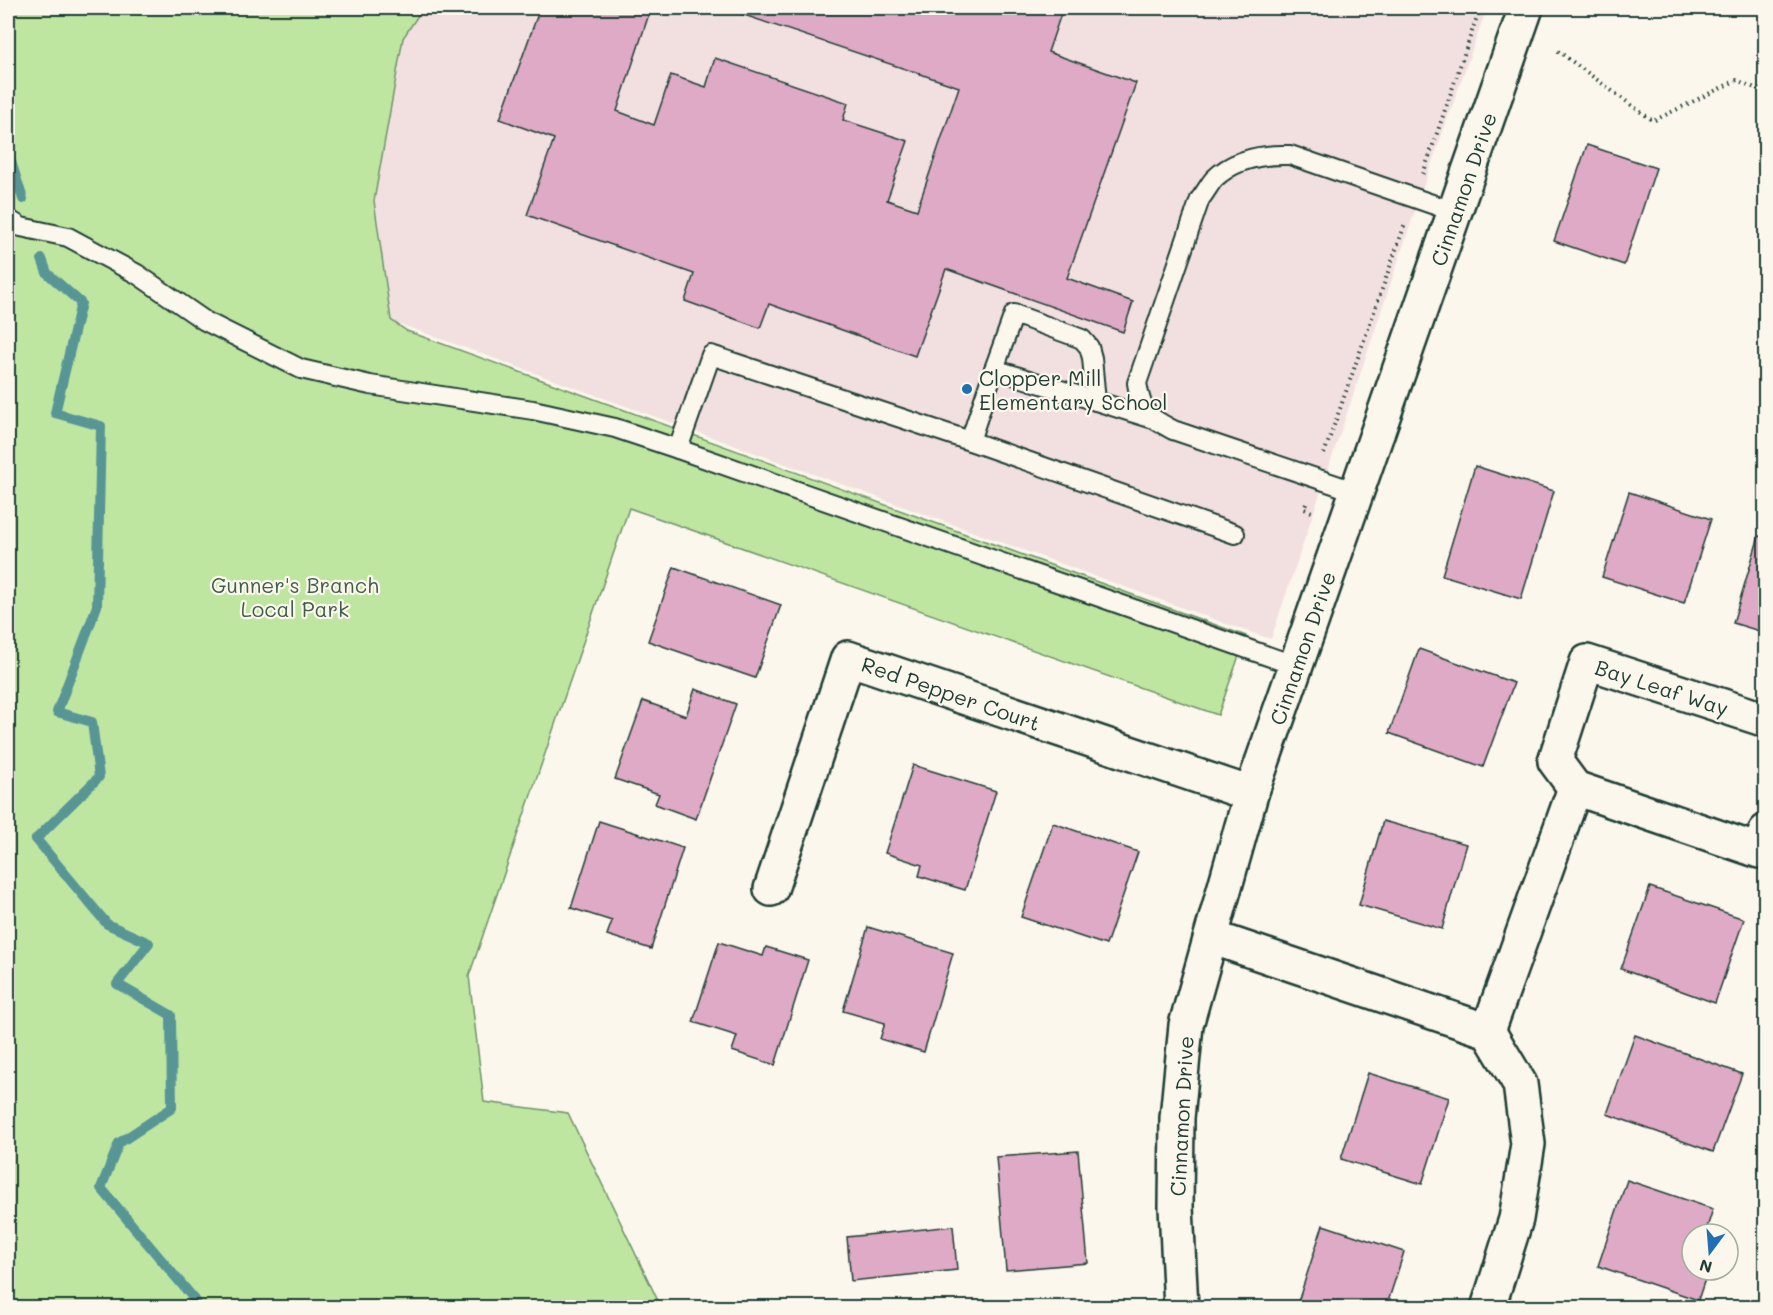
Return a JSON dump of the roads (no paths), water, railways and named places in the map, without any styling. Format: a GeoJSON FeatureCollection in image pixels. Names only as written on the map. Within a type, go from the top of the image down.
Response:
{"type":"FeatureCollection","features":[{"type":"Feature","properties":{"kind":"street","name":"Cinnamon Drive"},"geometry":{"type":"LineString","coordinates":[[1181,1308],[1176,1207],[1177,1118],[1186,1024],[1251,794],[1526,8]]}},
{"type":"Feature","properties":{"kind":"street","name":"Red Pepper Court"},"geometry":{"type":"LineString","coordinates":[[771,889],[848,658],[1251,794]]}},
{"type":"Feature","properties":{"kind":"street","name":"Bay Leaf Way"},"geometry":{"type":"LineString","coordinates":[[1575,788],[1555,761],[1587,662],[1766,720]]}},
{"type":"Feature","properties":{"kind":"street"},"geometry":{"type":"LineString","coordinates":[[1488,1031],[1575,788],[1759,850],[1766,831]]}},
{"type":"Feature","properties":{"kind":"street"},"geometry":{"type":"LineString","coordinates":[[1211,937],[1488,1031],[1520,1084],[1528,1144],[1516,1219],[1488,1308]]}},
{"type":"Feature","properties":{"kind":"lane"},"geometry":{"type":"LineString","coordinates":[[1150,418],[1140,399],[1137,383],[1200,199],[1214,179],[1238,162],[1269,154],[1290,155],[1455,212]]}},
{"type":"Feature","properties":{"kind":"lane"},"geometry":{"type":"LineString","coordinates":[[8,219],[21,226],[68,237],[136,274],[205,321],[301,369],[370,385],[533,410],[615,428],[1296,666]]}},
{"type":"Feature","properties":{"kind":"lane"},"geometry":{"type":"LineString","coordinates":[[970,441],[1014,314],[1082,339],[1089,347],[1092,358],[1096,400]]}},
{"type":"Feature","properties":{"kind":"lane"},"geometry":{"type":"LineString","coordinates":[[678,449],[711,355],[970,441],[1235,534]]}},
{"type":"Feature","properties":{"kind":"lane"},"geometry":{"type":"LineString","coordinates":[[994,369],[1150,418],[1173,430],[1357,492]]}},
{"type":"Feature","properties":{"kind":"waterway"},"geometry":{"type":"LineString","coordinates":[[8,152],[23,199]]}},
{"type":"Feature","properties":{"kind":"waterway"},"geometry":{"type":"LineString","coordinates":[[42,259],[47,273],[81,303],[55,413],[101,426],[97,606],[57,712],[92,722],[99,777],[36,839],[107,924],[149,943],[117,984],[171,1015],[172,1108],[119,1143],[101,1188],[195,1300],[189,1308]]}},
{"type":"Feature","properties":{"kind":"place","name":"Clopper Mill Elementary School"},"geometry":{"type":"Point","coordinates":[967,389]}},
{"type":"Feature","properties":{"kind":"park label","name":"Gunner's Branch Local Park"},"geometry":{"type":"Point","coordinates":[295,596]}}]}
